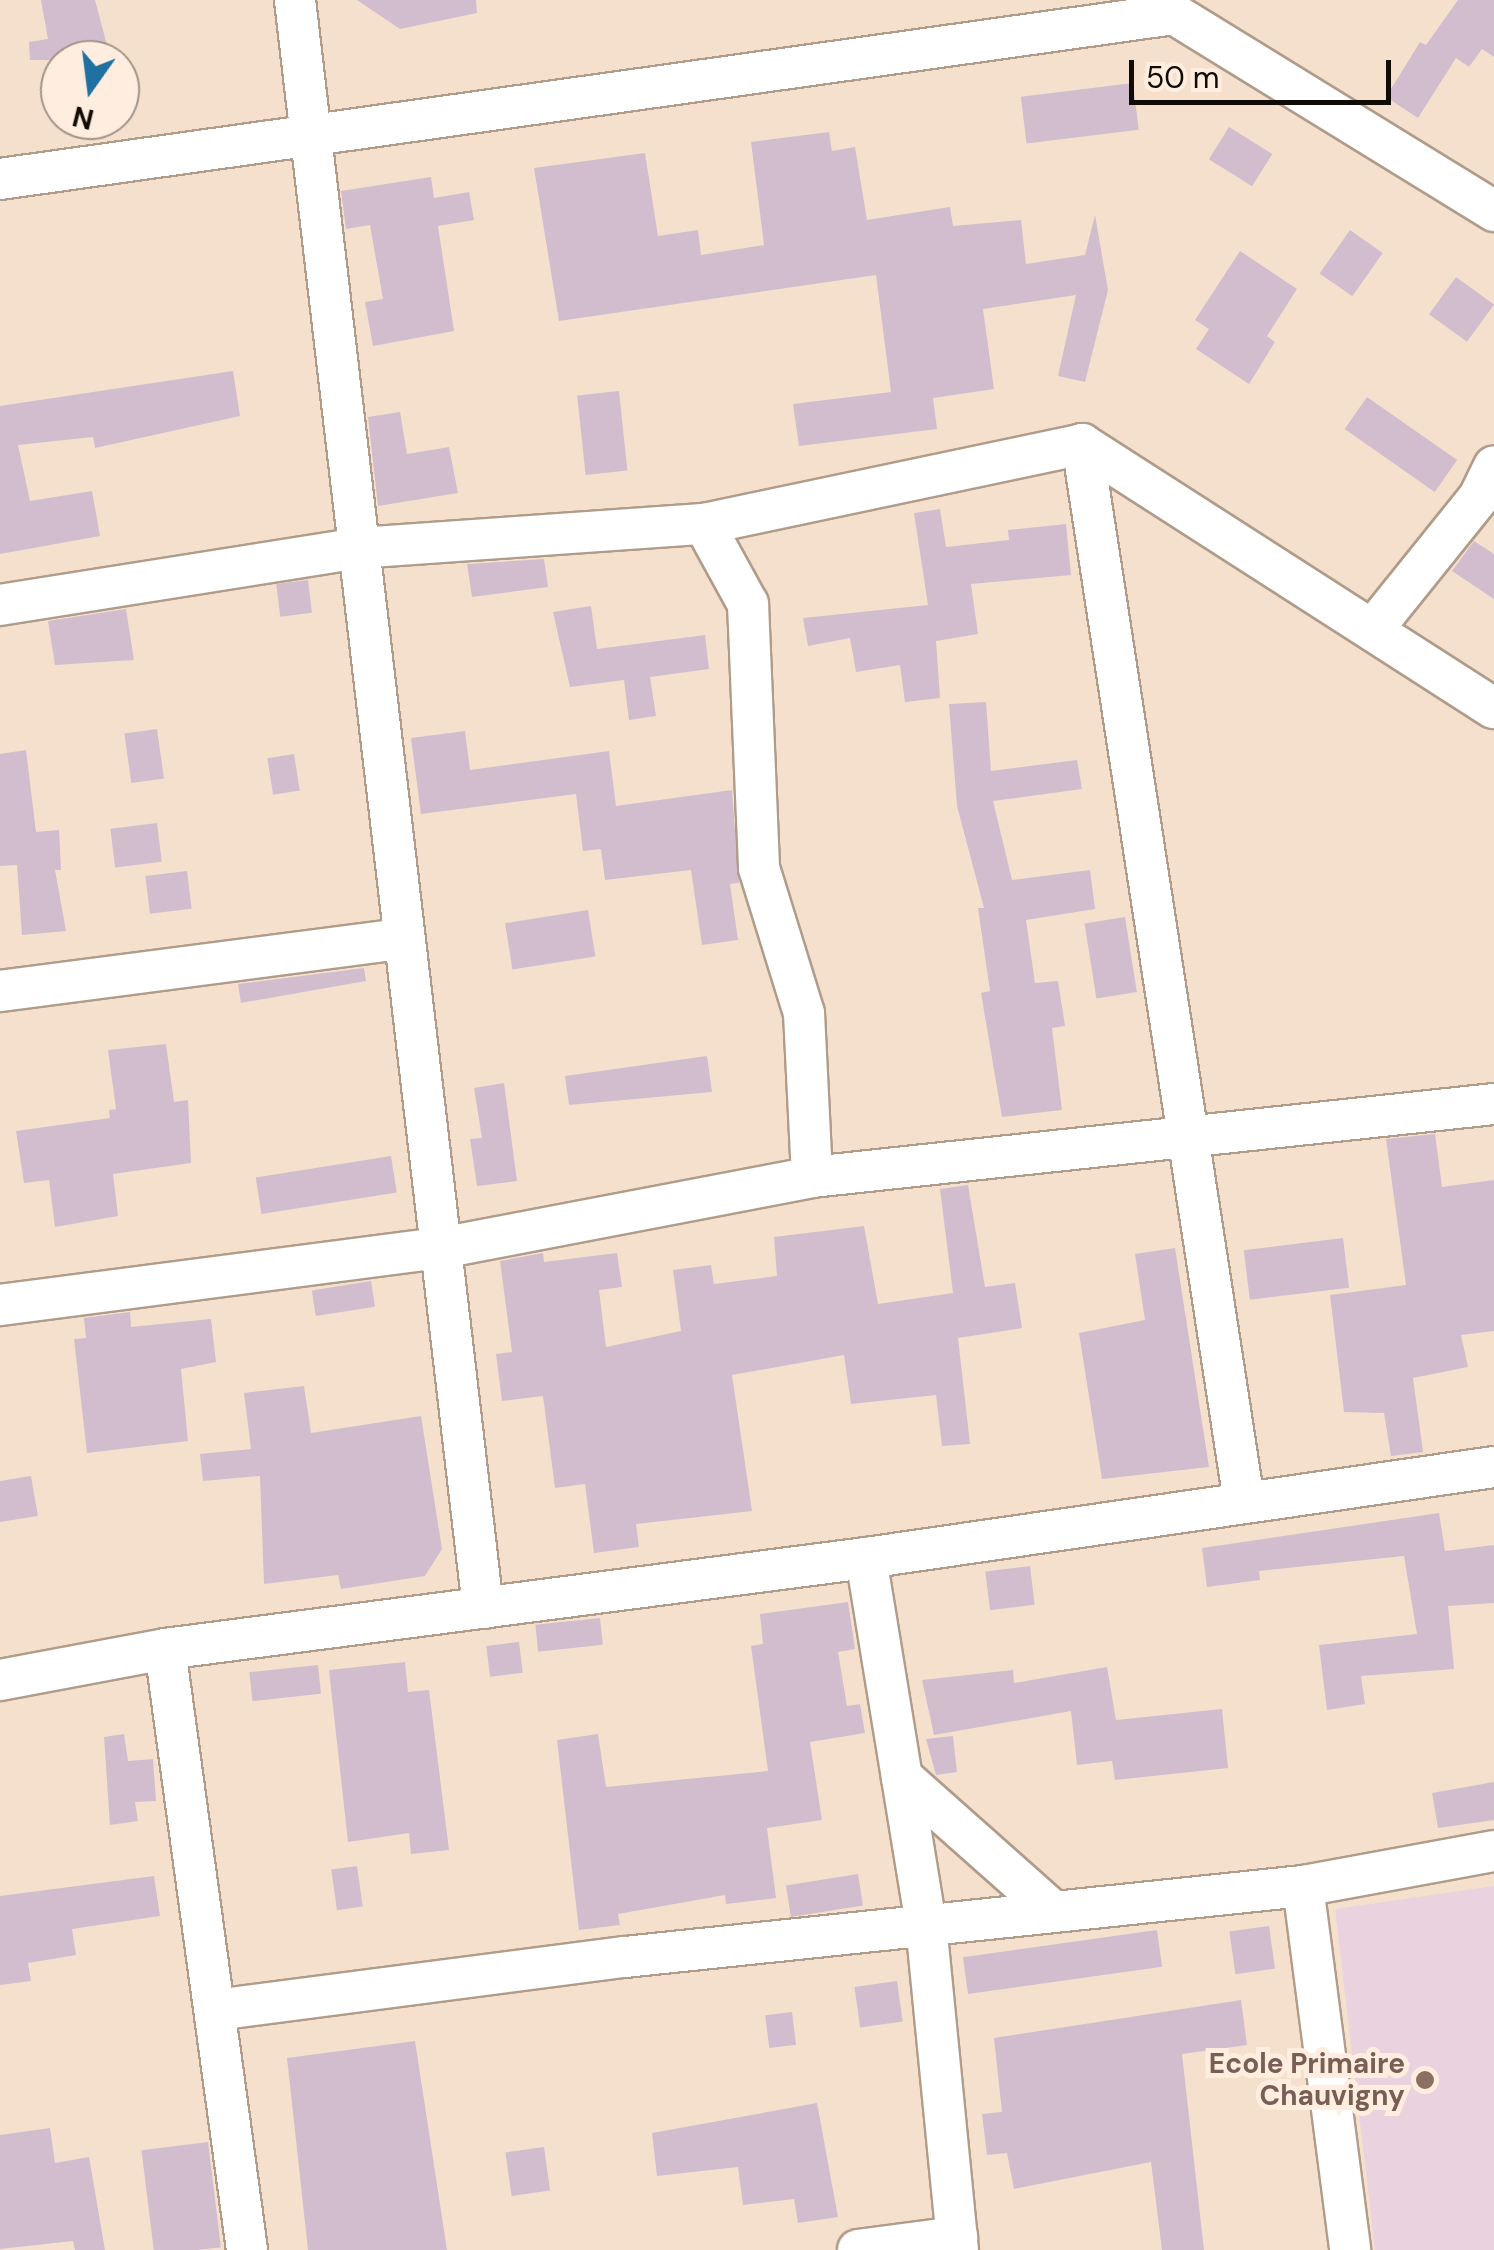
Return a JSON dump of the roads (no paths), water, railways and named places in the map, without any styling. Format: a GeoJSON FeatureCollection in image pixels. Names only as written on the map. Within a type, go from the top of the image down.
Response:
{"type":"FeatureCollection","features":[{"type":"Feature","properties":{"kind":"street"},"geometry":{"type":"LineString","coordinates":[[294,0],[314,135],[400,939],[483,1608]]}},
{"type":"Feature","properties":{"kind":"street"},"geometry":{"type":"LineString","coordinates":[[0,179],[1172,7],[1494,211]]}},
{"type":"Feature","properties":{"kind":"street"},"geometry":{"type":"LineString","coordinates":[[0,605],[358,548],[704,524],[1082,444],[1494,708]]}},
{"type":"Feature","properties":{"kind":"street"},"geometry":{"type":"LineString","coordinates":[[1082,444],[1244,1500]]}},
{"type":"Feature","properties":{"kind":"street"},"geometry":{"type":"LineString","coordinates":[[1373,630],[1478,497],[1494,466]]}},
{"type":"Feature","properties":{"kind":"street"},"geometry":{"type":"LineString","coordinates":[[704,524],[748,604],[759,868],[804,1013],[812,1177]]}},
{"type":"Feature","properties":{"kind":"street"},"geometry":{"type":"LineString","coordinates":[[0,991],[400,939]]}},
{"type":"Feature","properties":{"kind":"street"},"geometry":{"type":"LineString","coordinates":[[0,1305],[441,1248],[812,1177],[1494,1104]]}},
{"type":"Feature","properties":{"kind":"street"},"geometry":{"type":"LineString","coordinates":[[0,1680],[165,1649],[866,1558],[1244,1500],[1494,1468]]}},
{"type":"Feature","properties":{"kind":"street"},"geometry":{"type":"LineString","coordinates":[[858,2250],[958,2244],[926,1924],[866,1558]]}},
{"type":"Feature","properties":{"kind":"street"},"geometry":{"type":"LineString","coordinates":[[165,1649],[247,2250]]}},
{"type":"Feature","properties":{"kind":"street"},"geometry":{"type":"LineString","coordinates":[[902,1777],[1054,1911]]}},
{"type":"Feature","properties":{"kind":"street"},"geometry":{"type":"LineString","coordinates":[[215,2010],[926,1924],[1303,1886],[1494,1851]]}},
{"type":"Feature","properties":{"kind":"street"},"geometry":{"type":"LineString","coordinates":[[1303,1886],[1350,2250]]}},
{"type":"Feature","properties":{"kind":"place","name":"Ecole Primaire Chauvigny"},"geometry":{"type":"Point","coordinates":[1425,2080]}}]}
